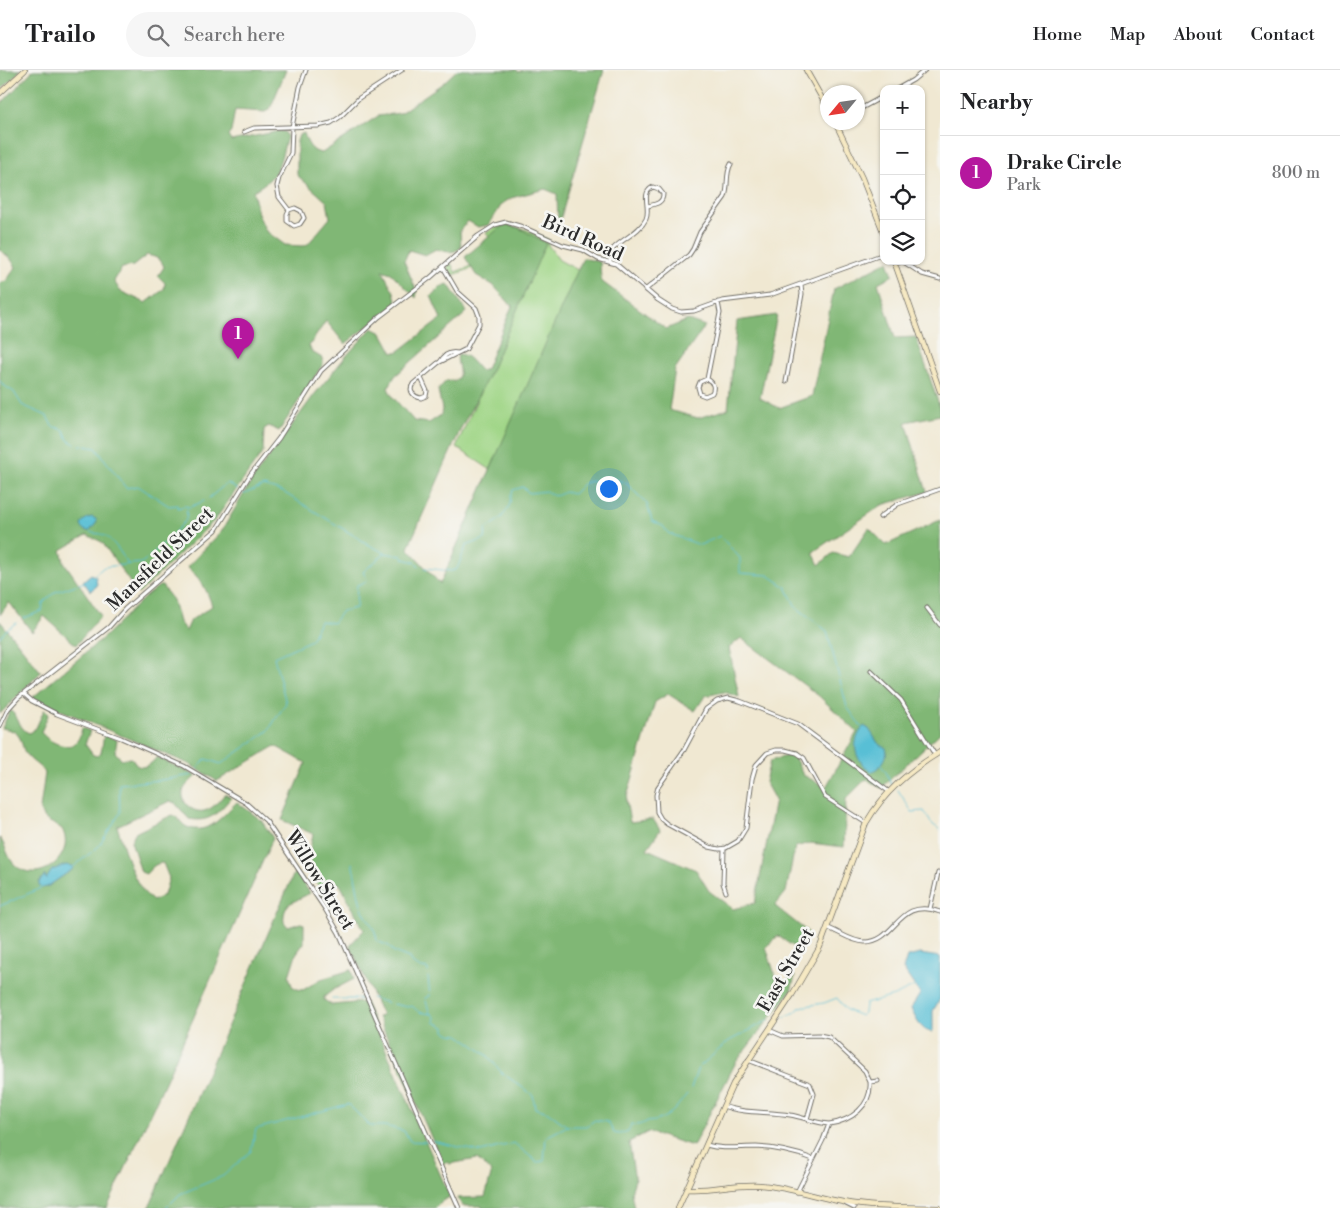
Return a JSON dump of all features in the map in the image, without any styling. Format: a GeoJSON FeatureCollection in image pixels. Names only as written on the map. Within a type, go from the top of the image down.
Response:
{"type":"FeatureCollection","features":[{"type":"Feature","properties":{"kind":"street"},"geometry":{"type":"LineString","coordinates":[[0,93],[25,70]]}},
{"type":"Feature","properties":{"kind":"street"},"geometry":{"type":"LineString","coordinates":[[290,210],[279,198],[277,186],[290,153],[292,127],[300,87],[306,70]]}},
{"type":"Feature","properties":{"kind":"street"},"geometry":{"type":"LineString","coordinates":[[244,132],[254,128],[332,123],[359,98],[402,70]]}},
{"type":"Feature","properties":{"kind":"street"},"geometry":{"type":"LineString","coordinates":[[806,70],[820,95]]}},
{"type":"Feature","properties":{"kind":"street"},"geometry":{"type":"LineString","coordinates":[[904,85],[925,70]]}},
{"type":"Feature","properties":{"kind":"street"},"geometry":{"type":"LineString","coordinates":[[865,106],[880,98]]}},
{"type":"Feature","properties":{"kind":"street"},"geometry":{"type":"LineString","coordinates":[[839,130],[865,183],[880,223]]}},
{"type":"Feature","properties":{"kind":"street"},"geometry":{"type":"LineString","coordinates":[[645,290],[662,278],[692,251],[700,232],[725,197],[728,172],[731,164]]}},
{"type":"Feature","properties":{"kind":"street"},"geometry":{"type":"LineString","coordinates":[[610,262],[610,254],[614,248],[645,221],[648,206],[647,190],[653,187],[659,188],[663,194],[661,201],[648,206]]}},
{"type":"Feature","properties":{"kind":"street"},"geometry":{"type":"LineString","coordinates":[[295,208],[301,211],[304,218],[300,224],[294,226],[288,222],[286,216],[290,210],[295,208]]}},
{"type":"Feature","properties":{"kind":"street","name":"Bird Road"},"geometry":{"type":"LineString","coordinates":[[330,362],[381,315],[443,267],[490,227],[498,223],[506,222],[523,226],[563,245],[586,251],[598,259],[610,262],[622,268],[645,290],[672,309],[680,312],[694,310],[718,302],[764,296],[801,285],[880,255]]}},
{"type":"Feature","properties":{"kind":"street"},"geometry":{"type":"LineString","coordinates":[[895,265],[940,391]]}},
{"type":"Feature","properties":{"kind":"street"},"geometry":{"type":"LineString","coordinates":[[907,265],[925,276],[940,280]]}},
{"type":"Feature","properties":{"kind":"street"},"geometry":{"type":"LineString","coordinates":[[420,378],[427,391],[426,396],[421,398],[413,394],[412,385],[420,378],[438,364],[448,354],[458,353],[469,345],[479,324],[479,316],[474,305],[456,290],[443,267]]}},
{"type":"Feature","properties":{"kind":"street"},"geometry":{"type":"LineString","coordinates":[[786,382],[802,294],[801,285]]}},
{"type":"Feature","properties":{"kind":"street"},"geometry":{"type":"LineString","coordinates":[[707,379],[714,388],[712,393],[705,396],[700,394],[698,384],[707,379],[720,313],[718,302]]}},
{"type":"Feature","properties":{"kind":"street","name":"Mansfield Street"},"geometry":{"type":"LineString","coordinates":[[0,726],[8,709],[23,694],[109,627],[125,609],[216,530],[240,491],[283,432],[309,389],[330,362]]}},
{"type":"Feature","properties":{"kind":"street"},"geometry":{"type":"LineString","coordinates":[[880,517],[898,504],[940,490]]}},
{"type":"Feature","properties":{"kind":"street"},"geometry":{"type":"LineString","coordinates":[[927,608],[940,625]]}},
{"type":"Feature","properties":{"kind":"street"},"geometry":{"type":"LineString","coordinates":[[871,672],[903,703],[934,755]]}},
{"type":"Feature","properties":{"kind":"street","name":"Willow Street"},"geometry":{"type":"LineString","coordinates":[[23,694],[57,714],[121,738],[184,766],[237,797],[266,821],[339,933],[459,1208]]}},
{"type":"Feature","properties":{"kind":"street"},"geometry":{"type":"LineString","coordinates":[[866,823],[825,797],[818,788],[807,763],[801,755],[785,750],[776,750],[764,755],[754,769],[747,825],[744,833],[738,841],[724,849],[709,847],[667,824],[657,812],[656,800],[658,787],[684,750],[708,706],[726,699],[734,699],[798,724],[888,791]]}},
{"type":"Feature","properties":{"kind":"street","name":"East Street"},"geometry":{"type":"LineString","coordinates":[[678,1208],[733,1084],[811,964],[828,928],[866,823],[888,791],[929,758],[940,752]]}},
{"type":"Feature","properties":{"kind":"street"},"geometry":{"type":"LineString","coordinates":[[724,849],[724,883],[726,892]]}},
{"type":"Feature","properties":{"kind":"street"},"geometry":{"type":"LineString","coordinates":[[930,909],[938,873]]}},
{"type":"Feature","properties":{"kind":"street"},"geometry":{"type":"LineString","coordinates":[[828,928],[857,941],[869,941],[881,937],[903,916],[913,910],[920,908],[940,912]]}},
{"type":"Feature","properties":{"kind":"street"},"geometry":{"type":"LineString","coordinates":[[723,1106],[739,1111],[781,1113],[829,1124],[853,1116],[865,1104],[870,1082],[864,1071],[829,1037],[819,1035],[783,1036],[768,1030]]}},
{"type":"Feature","properties":{"kind":"street"},"geometry":{"type":"LineString","coordinates":[[748,1060],[810,1084],[814,1094],[807,1119]]}},
{"type":"Feature","properties":{"kind":"street"},"geometry":{"type":"LineString","coordinates":[[870,1082],[878,1081]]}},
{"type":"Feature","properties":{"kind":"street"},"geometry":{"type":"LineString","coordinates":[[797,1192],[829,1124]]}},
{"type":"Feature","properties":{"kind":"street"},"geometry":{"type":"LineString","coordinates":[[706,1146],[721,1149],[756,1147],[776,1149],[813,1159]]}},
{"type":"Feature","properties":{"kind":"street"},"geometry":{"type":"LineString","coordinates":[[687,1189],[701,1190],[722,1186],[758,1185],[843,1202],[939,1208]]}},
{"type":"Feature","properties":{"kind":"street"},"geometry":{"type":"LineString","coordinates":[[843,1202],[854,1208]]}},
{"type":"Feature","properties":{"kind":"green space"},"geometry":{"type":"Polygon","coordinates":[[[0,70],[21,70],[0,91],[0,70]]]}},
{"type":"Feature","properties":{"kind":"green space"},"geometry":{"type":"Polygon","coordinates":[[[33,70],[286,70],[270,109],[265,112],[235,110],[231,132],[228,136],[231,141],[280,131],[285,132],[287,137],[280,163],[274,175],[253,191],[258,214],[266,231],[285,245],[303,246],[308,244],[330,218],[327,202],[297,175],[297,141],[299,135],[304,133],[310,146],[315,151],[322,153],[378,116],[400,113],[443,83],[457,70],[517,70],[518,72],[524,70],[604,70],[558,227],[557,194],[545,189],[511,198],[502,204],[489,225],[478,227],[468,221],[460,230],[461,248],[458,250],[449,252],[436,249],[425,255],[409,250],[404,261],[417,292],[416,298],[391,273],[382,270],[394,292],[397,304],[345,344],[326,321],[309,346],[312,352],[322,358],[323,364],[279,431],[269,426],[264,429],[263,452],[215,520],[138,594],[102,542],[87,535],[61,550],[64,562],[101,616],[76,645],[44,616],[32,632],[9,602],[0,615],[0,283],[6,281],[16,267],[10,258],[0,250],[0,105],[33,70]],[[147,255],[133,266],[122,268],[114,281],[120,291],[146,303],[164,289],[165,283],[158,276],[164,267],[163,264],[157,258],[147,255]]]}},
{"type":"Feature","properties":{"kind":"green space"},"geometry":{"type":"Polygon","coordinates":[[[506,224],[527,230],[549,240],[548,245],[559,260],[593,278],[672,589],[456,447],[526,289],[485,280],[478,266],[451,276],[447,267],[451,263],[455,272],[502,255],[486,233],[497,226],[506,224]]]}},
{"type":"Feature","properties":{"kind":"green space"},"geometry":{"type":"Polygon","coordinates":[[[506,225],[519,228],[546,243],[489,375],[461,428],[408,548],[440,584],[583,258],[600,262],[601,281],[666,329],[688,320],[705,326],[675,369],[669,410],[698,418],[728,409],[737,321],[777,315],[760,398],[779,408],[812,396],[834,289],[880,265],[889,265],[893,275],[878,283],[895,338],[916,337],[940,408],[940,415],[906,422],[927,492],[882,505],[813,552],[819,565],[833,553],[849,557],[869,528],[886,545],[940,520],[940,733],[881,788],[866,779],[846,799],[844,847],[810,843],[795,847],[786,892],[775,906],[809,933],[800,951],[778,936],[766,947],[778,984],[795,976],[791,991],[736,1062],[693,1146],[648,1132],[629,1142],[635,1180],[631,1192],[634,1208],[482,1208],[482,1206],[462,1206],[458,1198],[485,1197],[491,1175],[490,1170],[477,1159],[443,1164],[378,1017],[382,1016],[350,945],[364,930],[340,884],[335,882],[325,890],[324,898],[311,867],[310,853],[313,834],[282,820],[306,763],[275,746],[217,781],[189,764],[32,698],[104,637],[147,595],[159,586],[162,586],[173,600],[179,622],[186,631],[191,620],[212,606],[202,584],[187,567],[221,532],[252,480],[314,395],[347,355],[372,328],[382,333],[393,353],[399,351],[441,319],[431,296],[440,287],[448,284],[467,312],[395,376],[388,388],[392,396],[414,421],[429,423],[441,415],[442,409],[438,390],[446,381],[457,380],[459,377],[458,354],[468,358],[481,371],[486,369],[512,306],[493,285],[476,275],[465,257],[498,229],[506,225]],[[741,638],[729,648],[739,697],[724,692],[705,696],[695,711],[668,694],[655,702],[626,800],[630,822],[653,819],[660,830],[647,849],[696,870],[709,891],[733,909],[755,903],[775,800],[765,782],[770,761],[793,754],[803,775],[826,787],[857,732],[819,696],[741,638]]]}},
{"type":"Feature","properties":{"kind":"green space"},"geometry":{"type":"Polygon","coordinates":[[[0,621],[41,672],[0,714],[0,621]]]}},
{"type":"Feature","properties":{"kind":"green space"},"geometry":{"type":"Polygon","coordinates":[[[10,710],[23,729],[29,733],[36,728],[44,710],[49,713],[41,732],[56,744],[67,746],[75,743],[79,738],[82,728],[90,731],[85,744],[93,755],[98,756],[101,753],[104,735],[117,740],[115,752],[121,759],[132,758],[136,765],[145,767],[157,757],[196,776],[186,785],[183,792],[184,801],[194,810],[203,811],[210,809],[225,794],[231,798],[213,816],[203,820],[189,819],[175,803],[170,801],[117,826],[134,877],[153,901],[164,895],[169,878],[163,863],[155,865],[146,874],[141,872],[131,841],[135,833],[172,815],[187,827],[202,829],[215,823],[237,802],[261,820],[273,838],[107,1208],[0,1208],[0,838],[15,865],[24,871],[34,872],[44,870],[60,858],[64,849],[65,839],[62,829],[45,819],[41,813],[45,773],[25,753],[17,734],[2,728],[10,710]],[[73,869],[46,879],[45,877],[39,882],[47,887],[73,869]]]}},
{"type":"Feature","properties":{"kind":"green space"},"geometry":{"type":"Polygon","coordinates":[[[295,871],[310,893],[289,904],[284,915],[284,922],[288,927],[301,923],[304,924],[304,943],[296,954],[289,976],[292,986],[303,990],[321,979],[351,970],[354,979],[333,990],[324,997],[324,1000],[332,1005],[365,1002],[450,1197],[442,1201],[435,1208],[149,1208],[295,871]]]}},
{"type":"Feature","properties":{"kind":"water"},"geometry":{"type":"Polygon","coordinates":[[[92,517],[97,522],[90,531],[85,531],[81,526],[82,522],[92,517]]]}},
{"type":"Feature","properties":{"kind":"water"},"geometry":{"type":"Polygon","coordinates":[[[91,574],[96,577],[97,586],[90,591],[83,581],[91,574]]]}},
{"type":"Feature","properties":{"kind":"water"},"geometry":{"type":"Polygon","coordinates":[[[864,726],[869,729],[878,743],[886,748],[887,752],[883,762],[871,772],[861,762],[856,750],[857,739],[864,726]]]}},
{"type":"Feature","properties":{"kind":"water"},"geometry":{"type":"Polygon","coordinates":[[[66,865],[73,866],[73,869],[47,887],[42,888],[39,886],[39,882],[45,875],[46,879],[52,870],[66,865]]]}},
{"type":"Feature","properties":{"kind":"water"},"geometry":{"type":"Polygon","coordinates":[[[920,954],[940,957],[940,999],[933,1011],[932,1032],[922,1027],[912,1011],[911,1008],[920,994],[903,969],[907,957],[920,954]]]}},
{"type":"Feature","properties":{"kind":"waterway"},"geometry":{"type":"LineString","coordinates":[[0,381],[14,392],[22,405],[47,416],[52,426],[64,430],[68,440],[75,444]]}},
{"type":"Feature","properties":{"kind":"waterway"},"geometry":{"type":"LineString","coordinates":[[80,445],[96,448],[126,488],[138,486],[169,506],[177,505],[178,508],[190,507],[204,501]]}},
{"type":"Feature","properties":{"kind":"waterway"},"geometry":{"type":"LineString","coordinates":[[425,568],[452,571],[457,569],[466,546],[485,539],[486,529],[505,513],[510,504],[513,490],[523,487],[529,493],[546,491],[555,496],[564,492],[573,494],[584,483],[591,481],[597,483],[612,478],[626,483],[647,504],[652,521],[663,526],[668,533],[700,545],[720,536],[740,558],[740,573],[768,575],[786,587],[796,607],[827,631],[847,707],[863,729]]}},
{"type":"Feature","properties":{"kind":"waterway"},"geometry":{"type":"LineString","coordinates":[[209,498],[227,483],[238,490]]}},
{"type":"Feature","properties":{"kind":"waterway"},"geometry":{"type":"LineString","coordinates":[[242,492],[244,494],[264,486],[283,492],[371,546],[385,553],[402,556],[404,559],[415,562],[420,567]]}},
{"type":"Feature","properties":{"kind":"waterway"},"geometry":{"type":"LineString","coordinates":[[172,535],[186,520],[187,509]]}},
{"type":"Feature","properties":{"kind":"waterway"},"geometry":{"type":"LineString","coordinates":[[90,532],[109,538],[128,564]]}},
{"type":"Feature","properties":{"kind":"waterway"},"geometry":{"type":"LineString","coordinates":[[94,575],[104,567],[141,563],[166,541]]}},
{"type":"Feature","properties":{"kind":"waterway"},"geometry":{"type":"LineString","coordinates":[[197,769],[206,759],[221,764],[268,731],[286,703],[274,657],[311,640],[320,621],[333,623],[342,611],[356,608],[357,585],[368,581],[363,572],[385,553]]}},
{"type":"Feature","properties":{"kind":"waterway"},"geometry":{"type":"LineString","coordinates":[[24,618],[42,611],[43,603],[55,592],[85,582]]}},
{"type":"Feature","properties":{"kind":"waterway"},"geometry":{"type":"LineString","coordinates":[[0,637],[16,623]]}},
{"type":"Feature","properties":{"kind":"waterway"},"geometry":{"type":"LineString","coordinates":[[880,764],[891,784]]}},
{"type":"Feature","properties":{"kind":"waterway"},"geometry":{"type":"LineString","coordinates":[[73,867],[99,846],[120,813],[119,784],[192,775]]}},
{"type":"Feature","properties":{"kind":"waterway"},"geometry":{"type":"LineString","coordinates":[[898,790],[912,812],[924,811],[931,823],[940,830]]}},
{"type":"Feature","properties":{"kind":"waterway"},"geometry":{"type":"LineString","coordinates":[[352,863],[361,905],[375,931],[377,941],[389,946],[394,952],[409,958],[412,963],[421,968],[428,969],[428,972]]}},
{"type":"Feature","properties":{"kind":"waterway"},"geometry":{"type":"LineString","coordinates":[[0,906],[43,887]]}},
{"type":"Feature","properties":{"kind":"waterway"},"geometry":{"type":"LineString","coordinates":[[428,977],[430,996],[425,998],[430,1014]]}},
{"type":"Feature","properties":{"kind":"waterway"},"geometry":{"type":"LineString","coordinates":[[782,1018],[796,1012],[800,1007],[824,1003],[837,998],[846,1010],[861,1016],[864,1013],[865,1004],[894,996],[915,986]]}},
{"type":"Feature","properties":{"kind":"waterway"},"geometry":{"type":"LineString","coordinates":[[371,998],[388,1003]]}},
{"type":"Feature","properties":{"kind":"waterway"},"geometry":{"type":"LineString","coordinates":[[332,999],[364,999]]}},
{"type":"Feature","properties":{"kind":"waterway"},"geometry":{"type":"LineString","coordinates":[[393,1004],[412,1006],[419,1012],[432,1014],[435,1018],[434,1022],[445,1027],[445,1031],[450,1034],[459,1035],[471,1043],[488,1056],[502,1073],[533,1095],[535,1108],[548,1112],[567,1126]]}},
{"type":"Feature","properties":{"kind":"waterway"},"geometry":{"type":"LineString","coordinates":[[691,1088],[698,1068],[729,1041],[769,1020]]}},
{"type":"Feature","properties":{"kind":"waterway"},"geometry":{"type":"LineString","coordinates":[[432,1141],[481,1152],[514,1143],[537,1162],[544,1161],[546,1137],[567,1126],[586,1126],[595,1120],[608,1122],[614,1133],[620,1134],[628,1131],[632,1124],[638,1125],[663,1118],[675,1109],[687,1094]]}},
{"type":"Feature","properties":{"kind":"waterway"},"geometry":{"type":"LineString","coordinates":[[166,1208],[180,1194],[223,1176],[251,1151],[256,1129],[348,1104],[370,1126],[385,1126],[404,1131],[410,1141],[427,1142]]}},
{"type":"Feature","properties":{"kind":"place","name":"Drake Circle"},"geometry":{"type":"Point","coordinates":[238,359]}}]}
